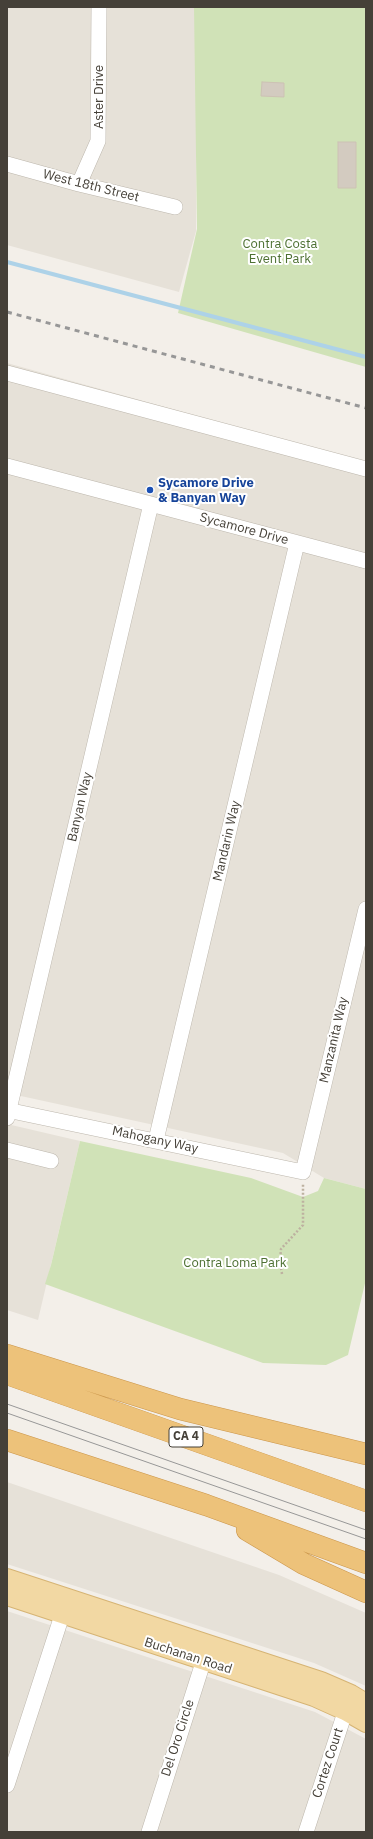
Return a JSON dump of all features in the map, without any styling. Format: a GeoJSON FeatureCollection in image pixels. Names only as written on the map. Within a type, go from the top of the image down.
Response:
{"type":"FeatureCollection","features":[{"type":"Feature","properties":{"kind":"highway"},"geometry":{"type":"LineString","coordinates":[[7,1355],[180,1409],[366,1454]]}},
{"type":"Feature","properties":{"kind":"highway","name":"CA 4"},"geometry":{"type":"LineString","coordinates":[[7,1374],[366,1500]]}},
{"type":"Feature","properties":{"kind":"highway"},"geometry":{"type":"LineString","coordinates":[[7,1440],[206,1505],[366,1563]]}},
{"type":"Feature","properties":{"kind":"highway"},"geometry":{"type":"LineString","coordinates":[[206,1505],[304,1564],[366,1592]]}},
{"type":"Feature","properties":{"kind":"main road","name":"Buchanan Road"},"geometry":{"type":"LineString","coordinates":[[7,1578],[65,1606],[206,1653],[314,1697],[345,1711],[366,1723]]}},
{"type":"Feature","properties":{"kind":"main road","name":"Buchanan Road"},"geometry":{"type":"LineString","coordinates":[[7,1596],[65,1606]]}},
{"type":"Feature","properties":{"kind":"main road","name":"Buchanan Road"},"geometry":{"type":"LineString","coordinates":[[206,1653],[321,1681],[359,1699]]}},
{"type":"Feature","properties":{"kind":"street","name":"Aster Drive"},"geometry":{"type":"LineString","coordinates":[[80,184],[98,141],[99,7]]}},
{"type":"Feature","properties":{"kind":"street","name":"West 18th Street"},"geometry":{"type":"LineString","coordinates":[[7,164],[80,184],[175,207]]}},
{"type":"Feature","properties":{"kind":"street"},"geometry":{"type":"LineString","coordinates":[[7,373],[366,469]]}},
{"type":"Feature","properties":{"kind":"street","name":"Sycamore Drive"},"geometry":{"type":"LineString","coordinates":[[7,466],[366,561]]}},
{"type":"Feature","properties":{"kind":"street","name":"Banyan Way"},"geometry":{"type":"LineString","coordinates":[[8,1113],[151,504]]}},
{"type":"Feature","properties":{"kind":"street","name":"Mandarin Way"},"geometry":{"type":"LineString","coordinates":[[156,1140],[297,543]]}},
{"type":"Feature","properties":{"kind":"street","name":"Manzanita Way"},"geometry":{"type":"LineString","coordinates":[[303,1172],[366,909]]}},
{"type":"Feature","properties":{"kind":"street","name":"Mahogany Way"},"geometry":{"type":"LineString","coordinates":[[8,1113],[156,1140],[303,1172]]}},
{"type":"Feature","properties":{"kind":"street"},"geometry":{"type":"LineString","coordinates":[[7,1150],[51,1161]]}},
{"type":"Feature","properties":{"kind":"street"},"geometry":{"type":"LineString","coordinates":[[7,1785],[65,1606]]}},
{"type":"Feature","properties":{"kind":"street","name":"Del Oro Circle"},"geometry":{"type":"LineString","coordinates":[[149,1832],[206,1653]]}},
{"type":"Feature","properties":{"kind":"street","name":"Cortez Court"},"geometry":{"type":"LineString","coordinates":[[306,1832],[345,1711],[359,1699]]}},
{"type":"Feature","properties":{"kind":"path"},"geometry":{"type":"LineString","coordinates":[[282,1274],[280,1262],[281,1249],[303,1224],[303,1172]]}},
{"type":"Feature","properties":{"kind":"shaded area"},"geometry":{"type":"Polygon","coordinates":[[[7,7],[196,7],[196,231],[179,292],[7,245],[7,7]]]}},
{"type":"Feature","properties":{"kind":"shaded area"},"geometry":{"type":"Polygon","coordinates":[[[7,363],[366,463],[366,1189],[324,1178],[283,1153],[7,1093],[7,363]]]}},
{"type":"Feature","properties":{"kind":"shaded area"},"geometry":{"type":"Polygon","coordinates":[[[7,1124],[80,1141],[38,1320],[7,1310],[7,1124]]]}},
{"type":"Feature","properties":{"kind":"shaded area"},"geometry":{"type":"Polygon","coordinates":[[[7,1482],[279,1575],[366,1613],[366,1686],[314,1663],[7,1564],[7,1482]]]}},
{"type":"Feature","properties":{"kind":"shaded area"},"geometry":{"type":"Polygon","coordinates":[[[7,1611],[315,1712],[366,1739],[366,1832],[7,1832],[7,1611]]]}},
{"type":"Feature","properties":{"kind":"green space","name":"Contra Costa Event Park"},"geometry":{"type":"Polygon","coordinates":[[[194,7],[366,7],[366,367],[178,313],[197,229],[194,7]]]}},
{"type":"Feature","properties":{"kind":"green space","name":"Contra Loma Park"},"geometry":{"type":"Polygon","coordinates":[[[80,1141],[251,1178],[303,1197],[318,1191],[324,1178],[366,1189],[366,1279],[348,1355],[326,1365],[263,1363],[45,1284],[51,1265],[80,1141]]]}},
{"type":"Feature","properties":{"kind":"building"},"geometry":{"type":"Polygon","coordinates":[[[262,82],[284,83],[284,97],[261,96],[262,82]]]}},
{"type":"Feature","properties":{"kind":"building"},"geometry":{"type":"Polygon","coordinates":[[[338,142],[356,142],[356,188],[338,188],[338,142]]]}},
{"type":"Feature","properties":{"kind":"waterway"},"geometry":{"type":"LineString","coordinates":[[7,262],[366,357]]}},
{"type":"Feature","properties":{"kind":"tram line"},"geometry":{"type":"LineString","coordinates":[[7,1404],[366,1530]]}},
{"type":"Feature","properties":{"kind":"tram line"},"geometry":{"type":"LineString","coordinates":[[7,1413],[366,1539]]}},
{"type":"Feature","properties":{"kind":"railway"},"geometry":{"type":"LineString","coordinates":[[7,312],[366,408]]}},
{"type":"Feature","properties":{"kind":"place","name":"Sycamore Drive & Banyan Way"},"geometry":{"type":"Point","coordinates":[150,490]}}]}
